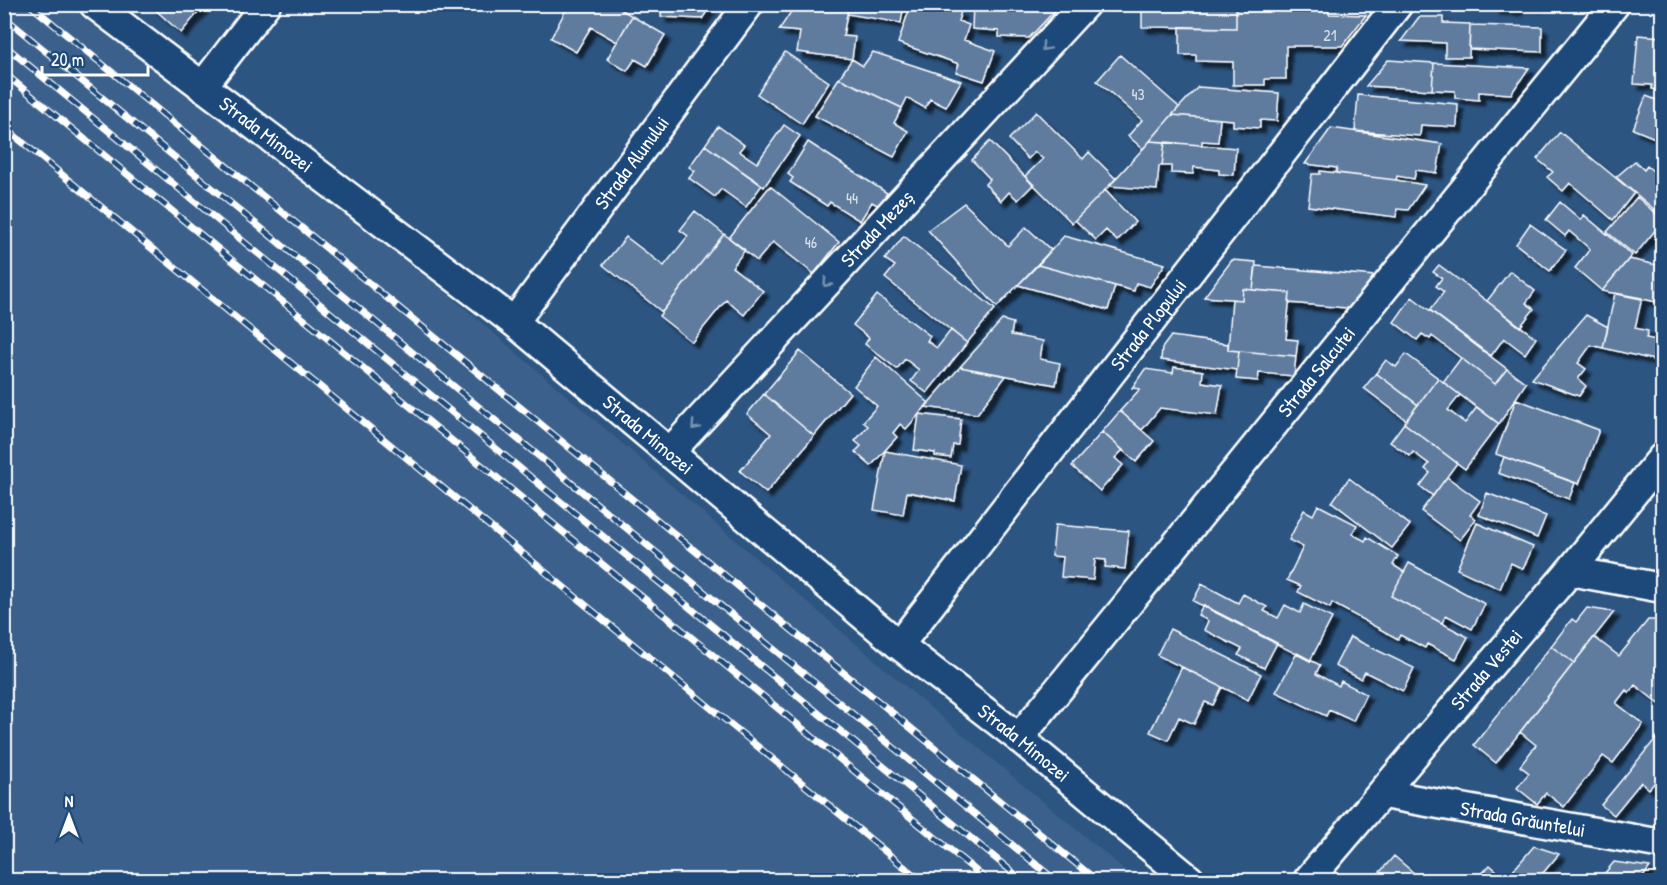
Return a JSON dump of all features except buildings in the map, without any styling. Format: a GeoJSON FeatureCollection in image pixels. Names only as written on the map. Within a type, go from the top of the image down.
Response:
{"type":"FeatureCollection","features":[{"type":"Feature","properties":{"kind":"street","name":"Strada Mimozei"},"geometry":{"type":"LineString","coordinates":[[94,4],[514,322],[899,645],[1019,738],[1190,880]]}},
{"type":"Feature","properties":{"kind":"street"},"geometry":{"type":"LineString","coordinates":[[202,87],[266,4]]}},
{"type":"Feature","properties":{"kind":"street","name":"Strada Alunului"},"geometry":{"type":"LineString","coordinates":[[514,322],[749,4]]}},
{"type":"Feature","properties":{"kind":"street","name":"Strada Mezeș"},"geometry":{"type":"LineString","coordinates":[[669,453],[1085,4]]}},
{"type":"Feature","properties":{"kind":"street","name":"Strada Plopului"},"geometry":{"type":"LineString","coordinates":[[899,645],[1398,4]]}},
{"type":"Feature","properties":{"kind":"street","name":"Strada Salcutei"},"geometry":{"type":"LineString","coordinates":[[1019,738],[1615,4]]}},
{"type":"Feature","properties":{"kind":"street","name":"Strada Vestei"},"geometry":{"type":"LineString","coordinates":[[1308,880],[1383,794],[1662,458]]}},
{"type":"Feature","properties":{"kind":"street"},"geometry":{"type":"LineString","coordinates":[[1570,571],[1662,588]]}},
{"type":"Feature","properties":{"kind":"street","name":"Strada Grăuntelui"},"geometry":{"type":"LineString","coordinates":[[1383,794],[1662,844]]}},
{"type":"Feature","properties":{"kind":"shaded area"},"geometry":{"type":"Polygon","coordinates":[[[5,4],[111,5],[925,703],[1137,880],[5,880],[5,4]]]}},
{"type":"Feature","properties":{"kind":"railway"},"geometry":{"type":"LineString","coordinates":[[29,4],[1096,880]]}},
{"type":"Feature","properties":{"kind":"railway"},"geometry":{"type":"LineString","coordinates":[[4,17],[1055,880]]}},
{"type":"Feature","properties":{"kind":"railway"},"geometry":{"type":"LineString","coordinates":[[4,45],[1022,880]]}},
{"type":"Feature","properties":{"kind":"railway"},"geometry":{"type":"LineString","coordinates":[[4,73],[987,880]]}},
{"type":"Feature","properties":{"kind":"railway"},"geometry":{"type":"LineString","coordinates":[[4,127],[920,880]]}}]}
